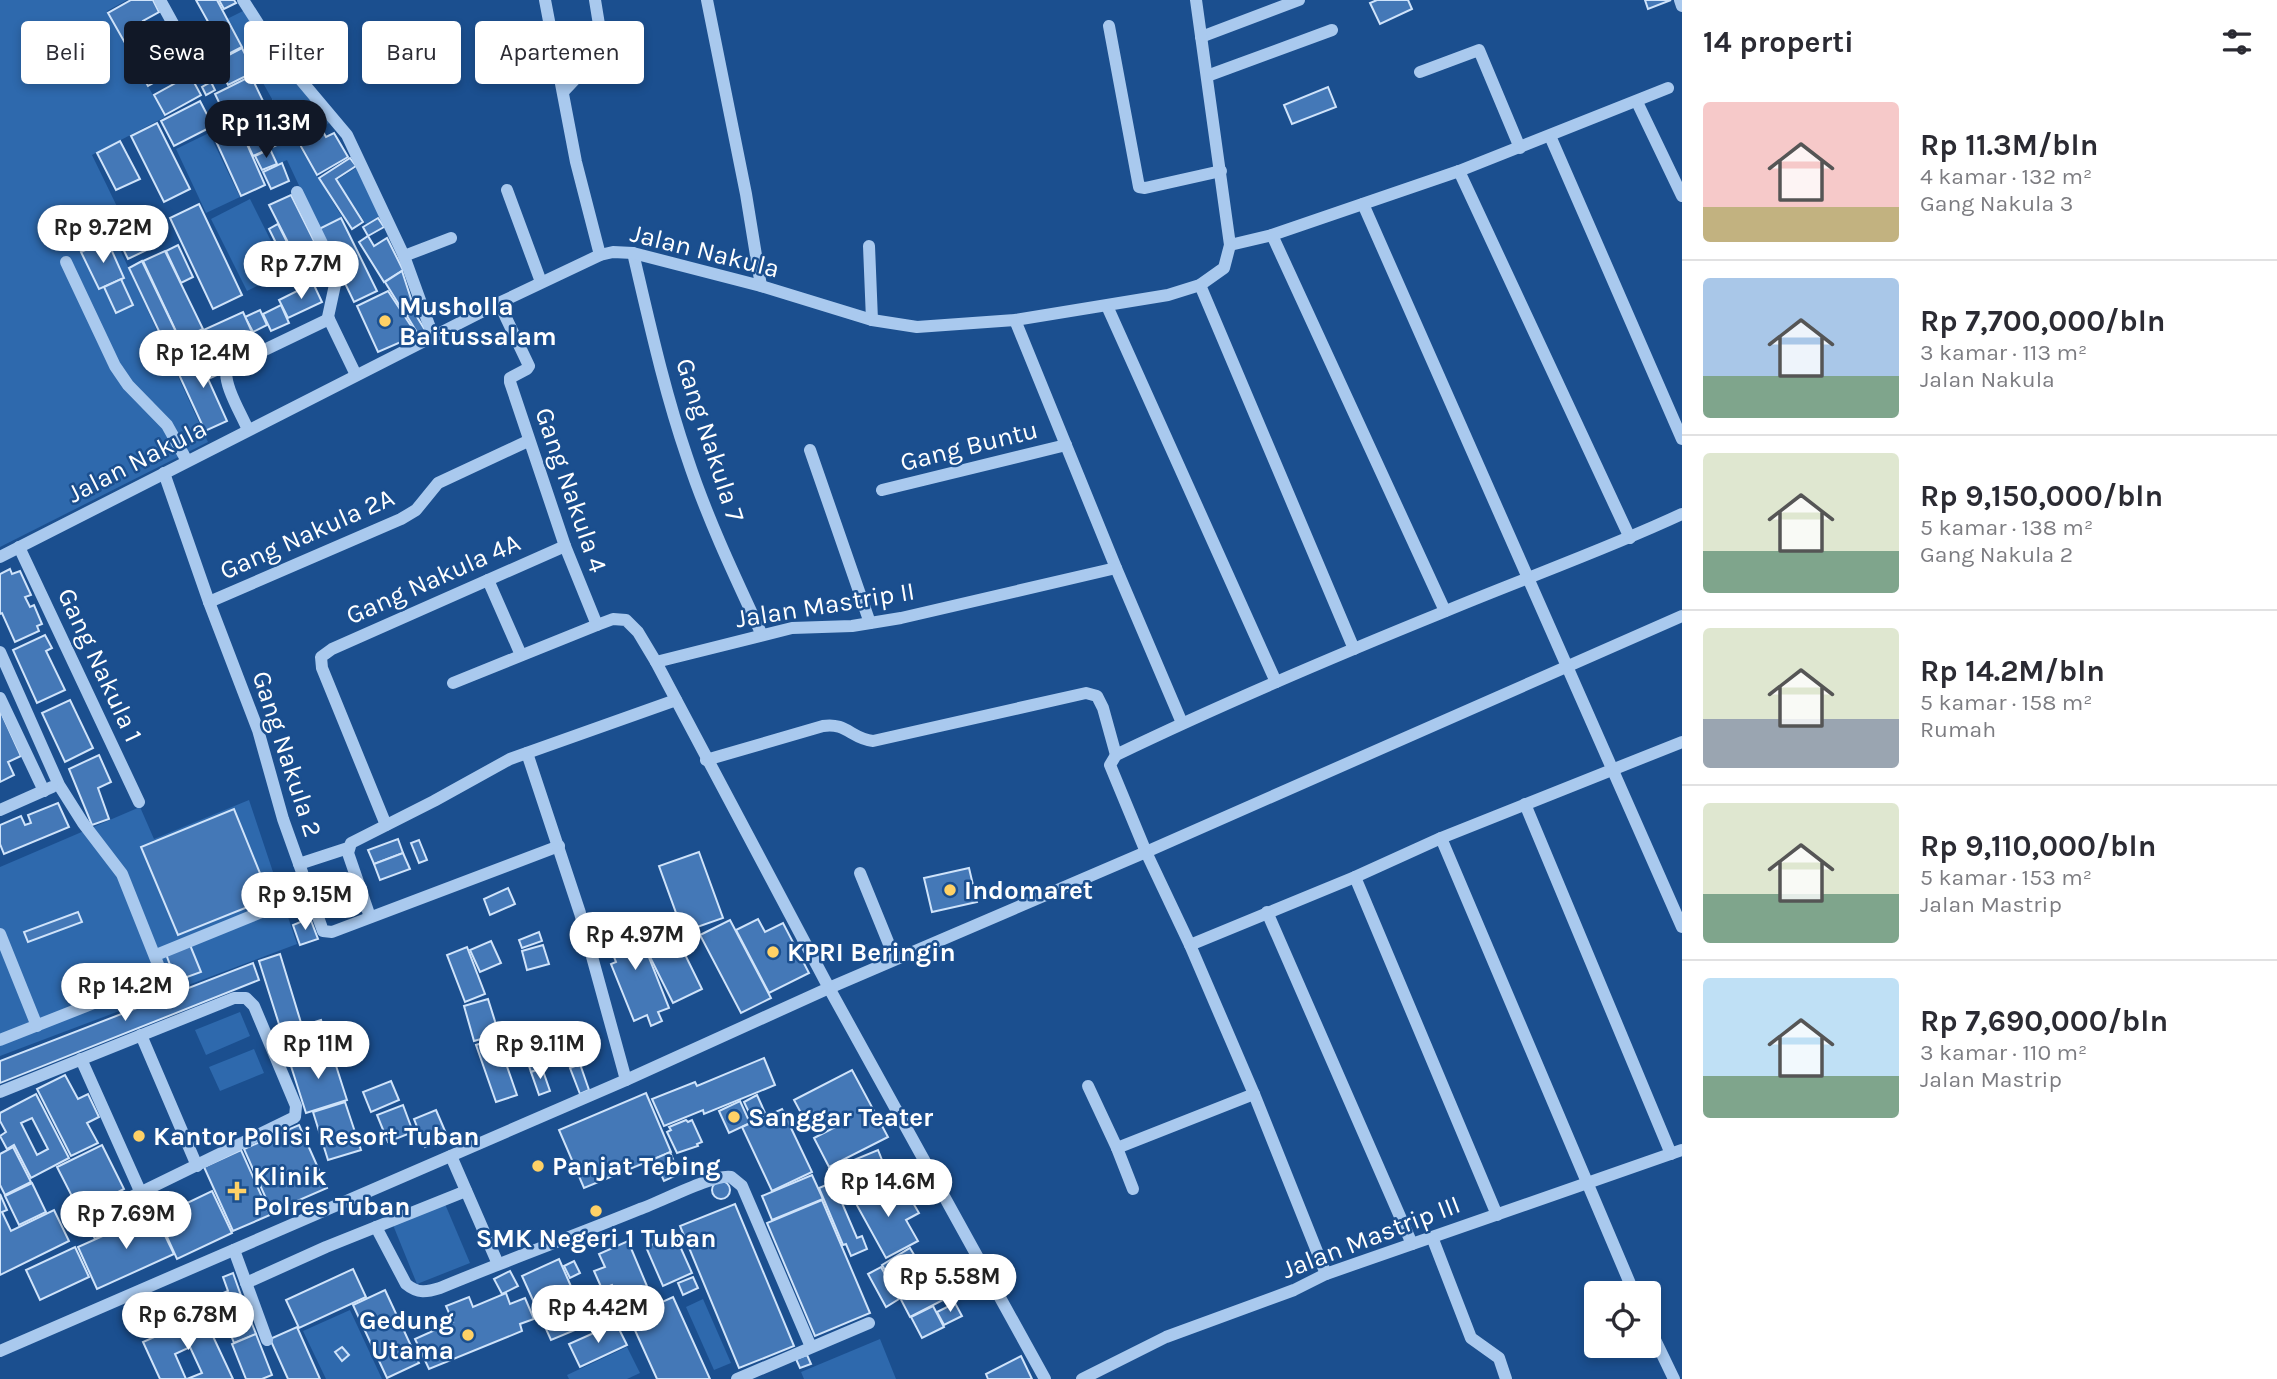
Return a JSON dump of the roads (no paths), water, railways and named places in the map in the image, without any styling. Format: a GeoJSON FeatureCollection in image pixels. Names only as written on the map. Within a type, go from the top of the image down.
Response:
{"type":"FeatureCollection","features":[{"type":"Feature","properties":{"kind":"street"},"geometry":{"type":"LineString","coordinates":[[160,0],[171,21]]}},
{"type":"Feature","properties":{"kind":"street"},"geometry":{"type":"LineString","coordinates":[[243,0],[273,47],[347,135],[404,257],[433,336]]}},
{"type":"Feature","properties":{"kind":"street"},"geometry":{"type":"LineString","coordinates":[[545,0],[576,162],[600,255]]}},
{"type":"Feature","properties":{"kind":"street"},"geometry":{"type":"LineString","coordinates":[[564,91],[596,57],[602,43],[595,0]]}},
{"type":"Feature","properties":{"kind":"street"},"geometry":{"type":"LineString","coordinates":[[707,0],[746,194],[761,286]]}},
{"type":"Feature","properties":{"kind":"street"},"geometry":{"type":"LineString","coordinates":[[1196,0],[1230,245],[1272,235],[1459,171],[1668,89]]}},
{"type":"Feature","properties":{"kind":"street"},"geometry":{"type":"LineString","coordinates":[[1201,37],[1299,0]]}},
{"type":"Feature","properties":{"kind":"street"},"geometry":{"type":"LineString","coordinates":[[1680,0],[1682,6]]}},
{"type":"Feature","properties":{"kind":"street"},"geometry":{"type":"LineString","coordinates":[[1109,26],[1139,187],[1221,172]]}},
{"type":"Feature","properties":{"kind":"street"},"geometry":{"type":"LineString","coordinates":[[1207,76],[1332,30]]}},
{"type":"Feature","properties":{"kind":"street"},"geometry":{"type":"LineString","coordinates":[[1420,72],[1479,50],[1520,148]]}},
{"type":"Feature","properties":{"kind":"street"},"geometry":{"type":"LineString","coordinates":[[1637,102],[1682,196]]}},
{"type":"Feature","properties":{"kind":"street"},"geometry":{"type":"LineString","coordinates":[[1550,136],[1682,439]]}},
{"type":"Feature","properties":{"kind":"street"},"geometry":{"type":"LineString","coordinates":[[1459,171],[1630,538]]}},
{"type":"Feature","properties":{"kind":"street"},"geometry":{"type":"LineString","coordinates":[[508,190],[541,282]]}},
{"type":"Feature","properties":{"kind":"street"},"geometry":{"type":"LineString","coordinates":[[297,192],[335,272],[336,281],[328,311],[329,319],[356,375]]}},
{"type":"Feature","properties":{"kind":"street"},"geometry":{"type":"LineString","coordinates":[[1363,204],[1682,927]]}},
{"type":"Feature","properties":{"kind":"street"},"geometry":{"type":"LineString","coordinates":[[1272,235],[1444,611]]}},
{"type":"Feature","properties":{"kind":"street"},"geometry":{"type":"LineString","coordinates":[[404,257],[451,238]]}},
{"type":"Feature","properties":{"kind":"street","name":"Jalan Nakula"},"geometry":{"type":"LineString","coordinates":[[0,557],[433,336],[600,255],[613,252],[634,253],[761,286],[872,320],[918,327],[1015,320],[1168,295],[1200,285],[1224,268],[1230,245]]}},
{"type":"Feature","properties":{"kind":"street"},"geometry":{"type":"LineString","coordinates":[[869,246],[872,320]]}},
{"type":"Feature","properties":{"kind":"street","name":"Gang Nakula 7"},"geometry":{"type":"LineString","coordinates":[[634,253],[656,348],[687,456],[716,532],[762,635]]}},
{"type":"Feature","properties":{"kind":"street"},"geometry":{"type":"LineString","coordinates":[[66,262],[115,366],[128,385],[167,425],[187,461]]}},
{"type":"Feature","properties":{"kind":"street"},"geometry":{"type":"LineString","coordinates":[[1200,285],[1354,649]]}},
{"type":"Feature","properties":{"kind":"street","name":"Gang Nakula 4"},"geometry":{"type":"LineString","coordinates":[[499,303],[529,366],[510,378],[510,382],[565,546],[597,625]]}},
{"type":"Feature","properties":{"kind":"street"},"geometry":{"type":"LineString","coordinates":[[1107,306],[1276,682]]}},
{"type":"Feature","properties":{"kind":"street"},"geometry":{"type":"LineString","coordinates":[[248,430],[227,383],[225,374],[228,368],[329,319]]}},
{"type":"Feature","properties":{"kind":"street"},"geometry":{"type":"LineString","coordinates":[[1015,320],[1182,723]]}},
{"type":"Feature","properties":{"kind":"street","name":"Gang Nakula 2A"},"geometry":{"type":"LineString","coordinates":[[209,603],[401,519],[415,510],[438,483],[528,441]]}},
{"type":"Feature","properties":{"kind":"street","name":"Gang Buntu"},"geometry":{"type":"LineString","coordinates":[[882,490],[1066,445]]}},
{"type":"Feature","properties":{"kind":"street"},"geometry":{"type":"LineString","coordinates":[[810,450],[870,623]]}},
{"type":"Feature","properties":{"kind":"street","name":"Gang Nakula 2"},"geometry":{"type":"LineString","coordinates":[[164,473],[209,603],[258,730],[283,819],[323,931],[328,933],[559,846]]}},
{"type":"Feature","properties":{"kind":"street"},"geometry":{"type":"LineString","coordinates":[[1326,1273],[1254,1094],[1110,765],[1116,755],[1182,723],[1444,611],[1630,538],[1682,514]]}},
{"type":"Feature","properties":{"kind":"street","name":"Gang Nakula 4A"},"geometry":{"type":"LineString","coordinates":[[386,825],[322,668],[321,657],[332,649],[565,546]]}},
{"type":"Feature","properties":{"kind":"street","name":"Gang Nakula 1"},"geometry":{"type":"LineString","coordinates":[[19,547],[139,802]]}},
{"type":"Feature","properties":{"kind":"street","name":"Jalan Mastrip II"},"geometry":{"type":"LineString","coordinates":[[656,663],[762,635],[806,626],[852,626],[870,623],[1116,568]]}},
{"type":"Feature","properties":{"kind":"street"},"geometry":{"type":"LineString","coordinates":[[488,580],[522,655]]}},
{"type":"Feature","properties":{"kind":"street"},"geometry":{"type":"LineString","coordinates":[[0,1351],[626,1080],[895,959],[1146,852],[1682,616]]}},
{"type":"Feature","properties":{"kind":"street"},"geometry":{"type":"LineString","coordinates":[[453,683],[613,619],[626,620],[638,632],[829,988],[1045,1379]]}},
{"type":"Feature","properties":{"kind":"street"},"geometry":{"type":"LineString","coordinates":[[0,652],[59,785],[83,823],[122,874],[159,967],[157,973],[147,982],[0,1040]]}},
{"type":"Feature","properties":{"kind":"street"},"geometry":{"type":"LineString","coordinates":[[706,760],[823,726],[838,725],[865,740],[873,741],[1086,693],[1097,696],[1103,708],[1116,755]]}},
{"type":"Feature","properties":{"kind":"street"},"geometry":{"type":"LineString","coordinates":[[0,698],[44,790]]}},
{"type":"Feature","properties":{"kind":"street"},"geometry":{"type":"LineString","coordinates":[[370,917],[348,848],[351,842],[434,801],[498,765],[676,700]]}},
{"type":"Feature","properties":{"kind":"street"},"geometry":{"type":"LineString","coordinates":[[1190,945],[1355,877],[1441,838],[1682,742]]}},
{"type":"Feature","properties":{"kind":"street"},"geometry":{"type":"LineString","coordinates":[[527,753],[580,913],[626,1080]]}},
{"type":"Feature","properties":{"kind":"street"},"geometry":{"type":"LineString","coordinates":[[0,810],[59,785]]}},
{"type":"Feature","properties":{"kind":"street"},"geometry":{"type":"LineString","coordinates":[[1525,804],[1676,1152]]}},
{"type":"Feature","properties":{"kind":"street"},"geometry":{"type":"LineString","coordinates":[[1441,838],[1629,1281]]}},
{"type":"Feature","properties":{"kind":"street"},"geometry":{"type":"LineString","coordinates":[[299,864],[348,848]]}},
{"type":"Feature","properties":{"kind":"street"},"geometry":{"type":"LineString","coordinates":[[860,873],[895,959]]}},
{"type":"Feature","properties":{"kind":"street"},"geometry":{"type":"LineString","coordinates":[[1355,877],[1497,1215]]}},
{"type":"Feature","properties":{"kind":"street"},"geometry":{"type":"LineString","coordinates":[[156,955],[269,909]]}},
{"type":"Feature","properties":{"kind":"street"},"geometry":{"type":"LineString","coordinates":[[1267,912],[1412,1244]]}},
{"type":"Feature","properties":{"kind":"street"},"geometry":{"type":"LineString","coordinates":[[0,934],[37,1026]]}},
{"type":"Feature","properties":{"kind":"street"},"geometry":{"type":"LineString","coordinates":[[0,1092],[234,998],[246,998],[254,1006],[296,1106],[296,1115],[288,1122],[72,1226]]}},
{"type":"Feature","properties":{"kind":"street"},"geometry":{"type":"LineString","coordinates":[[141,1035],[197,1166]]}},
{"type":"Feature","properties":{"kind":"street"},"geometry":{"type":"LineString","coordinates":[[81,1059],[140,1191]]}},
{"type":"Feature","properties":{"kind":"street"},"geometry":{"type":"LineString","coordinates":[[1088,1086],[1133,1189]]}},
{"type":"Feature","properties":{"kind":"street"},"geometry":{"type":"LineString","coordinates":[[1117,1148],[1254,1094]]}},
{"type":"Feature","properties":{"kind":"street","name":"Jalan Mastrip III"},"geometry":{"type":"LineString","coordinates":[[1082,1379],[1166,1337],[1294,1290],[1326,1273],[1676,1152]]}},
{"type":"Feature","properties":{"kind":"street"},"geometry":{"type":"LineString","coordinates":[[451,1156],[498,1264]]}},
{"type":"Feature","properties":{"kind":"street"},"geometry":{"type":"LineString","coordinates":[[376,1227],[403,1278],[414,1290],[425,1292],[716,1178],[731,1177],[742,1186],[811,1347]]}},
{"type":"Feature","properties":{"kind":"street"},"geometry":{"type":"LineString","coordinates":[[246,1283],[466,1191]]}},
{"type":"Feature","properties":{"kind":"street"},"geometry":{"type":"LineString","coordinates":[[1432,1237],[1471,1338],[1499,1358],[1506,1379]]}},
{"type":"Feature","properties":{"kind":"street"},"geometry":{"type":"LineString","coordinates":[[234,1250],[267,1340]]}},
{"type":"Feature","properties":{"kind":"street"},"geometry":{"type":"LineString","coordinates":[[737,1379],[869,1323]]}},
{"type":"Feature","properties":{"kind":"street"},"geometry":{"type":"LineString","coordinates":[[1661,1352],[1674,1379]]}},
{"type":"Feature","properties":{"kind":"place","name":"Musholla Baitussalam"},"geometry":{"type":"Point","coordinates":[385,321]}},
{"type":"Feature","properties":{"kind":"place","name":"Indomaret"},"geometry":{"type":"Point","coordinates":[950,890]}},
{"type":"Feature","properties":{"kind":"place","name":"KPRI Beringin"},"geometry":{"type":"Point","coordinates":[773,952]}},
{"type":"Feature","properties":{"kind":"place","name":"Sanggar Teater"},"geometry":{"type":"Point","coordinates":[734,1117]}},
{"type":"Feature","properties":{"kind":"place","name":"Kantor Polisi Resort Tuban"},"geometry":{"type":"Point","coordinates":[139,1136]}},
{"type":"Feature","properties":{"kind":"place","name":"Panjat Tebing"},"geometry":{"type":"Point","coordinates":[538,1166]}},
{"type":"Feature","properties":{"kind":"place","name":"Klinik Polres Tuban"},"geometry":{"type":"Point","coordinates":[237,1191]}},
{"type":"Feature","properties":{"kind":"place","name":"SMK Negeri 1 Tuban"},"geometry":{"type":"Point","coordinates":[596,1211]}},
{"type":"Feature","properties":{"kind":"place","name":"Gedung Utama"},"geometry":{"type":"Point","coordinates":[468,1335]}}]}
